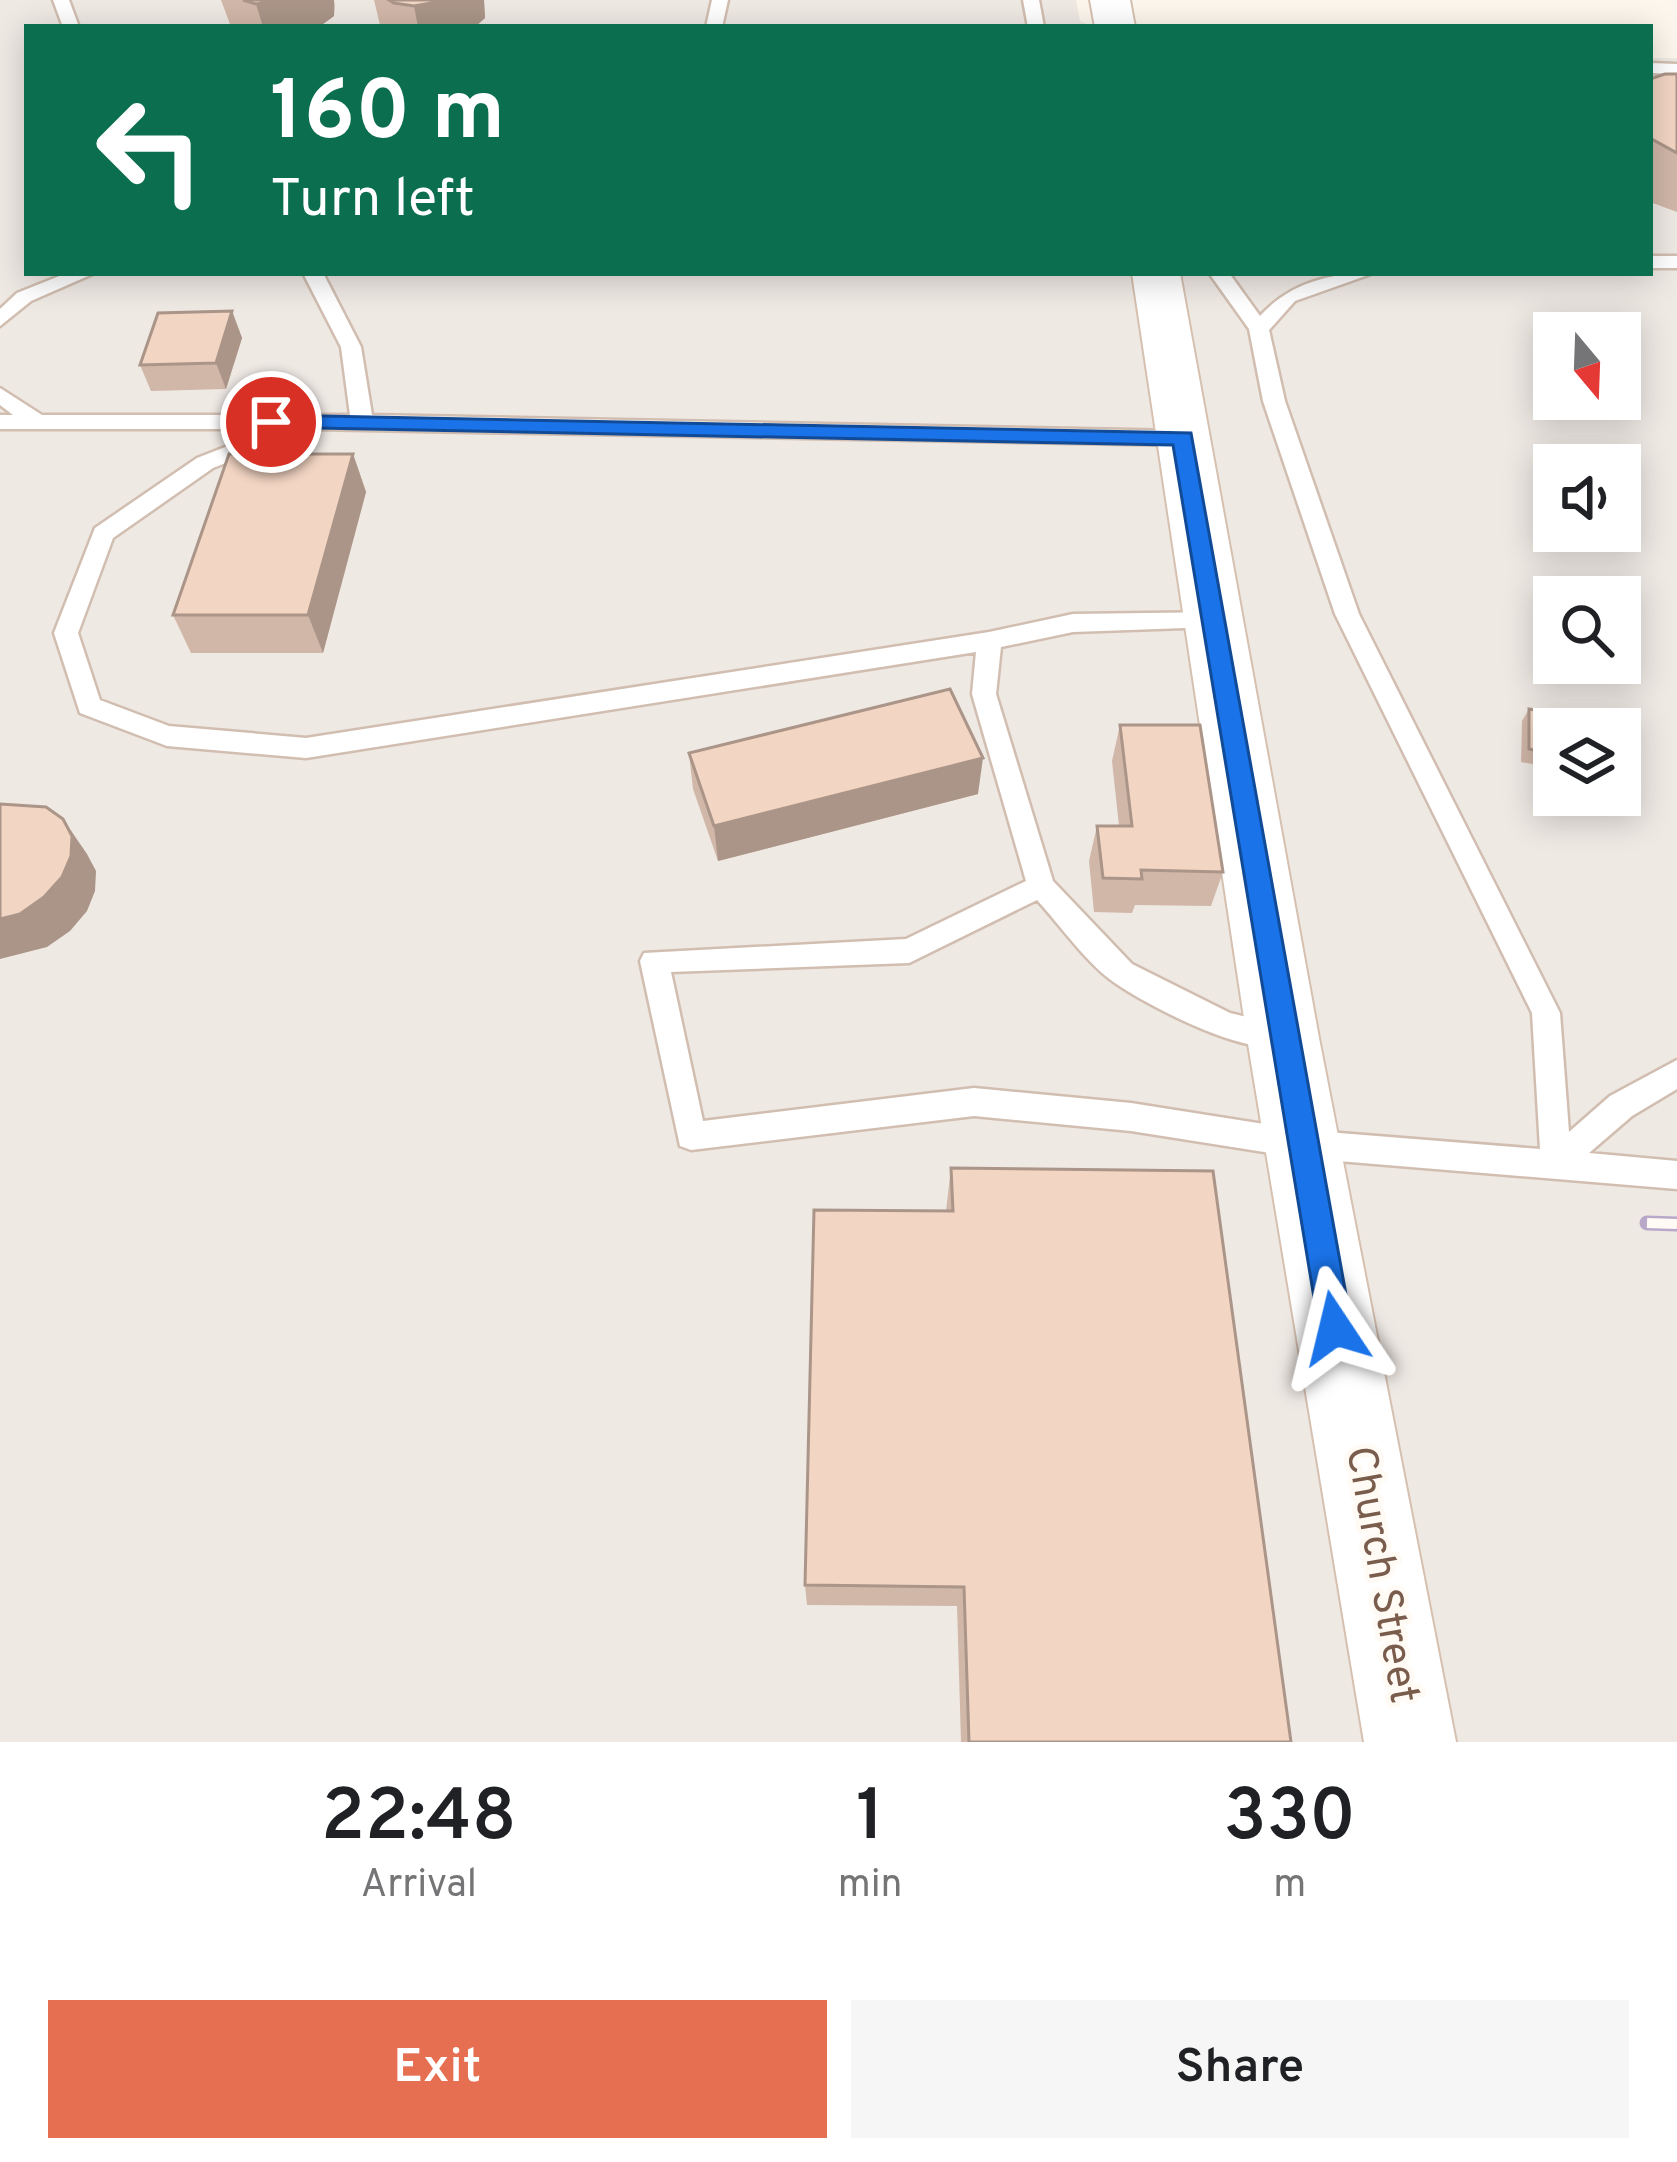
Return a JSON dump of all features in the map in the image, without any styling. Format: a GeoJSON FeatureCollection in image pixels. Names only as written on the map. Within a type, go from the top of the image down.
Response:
{"type":"FeatureCollection","features":[{"type":"Feature","properties":{"kind":"street","name":"Church Street"},"geometry":{"type":"LineString","coordinates":[[1156,276],[1283,1037],[1410,1742]]}},
{"type":"Feature","properties":{"kind":"lane"},"geometry":{"type":"LineString","coordinates":[[0,320],[24,297],[77,276]]}},
{"type":"Feature","properties":{"kind":"lane"},"geometry":{"type":"LineString","coordinates":[[315,276],[351,347],[362,422]]}},
{"type":"Feature","properties":{"kind":"lane"},"geometry":{"type":"LineString","coordinates":[[1221,276],[1259,329],[1274,400],[1347,614],[1546,1012],[1556,1163]]}},
{"type":"Feature","properties":{"kind":"lane"},"geometry":{"type":"LineString","coordinates":[[1259,329],[1288,296],[1354,276]]}},
{"type":"Feature","properties":{"kind":"lane"},"geometry":{"type":"LineString","coordinates":[[0,394],[37,422]]}},
{"type":"Feature","properties":{"kind":"lane"},"geometry":{"type":"LineString","coordinates":[[0,422],[362,422],[1183,438]]}},
{"type":"Feature","properties":{"kind":"lane"},"geometry":{"type":"LineString","coordinates":[[309,422],[205,463],[103,534],[66,633],[89,706],[167,736],[306,748],[989,641],[1073,623],[1213,618]]}},
{"type":"Feature","properties":{"kind":"lane"},"geometry":{"type":"LineString","coordinates":[[989,641],[984,694],[1040,886],[1122,973],[1225,1025],[1283,1037]]}},
{"type":"Feature","properties":{"kind":"lane"},"geometry":{"type":"LineString","coordinates":[[1040,886],[909,951],[655,961],[691,1136],[974,1102],[1131,1117],[1302,1144],[1677,1174]]}},
{"type":"Feature","properties":{"kind":"lane"},"geometry":{"type":"LineString","coordinates":[[1556,1163],[1622,1106],[1677,1073]]}},
{"type":"Feature","properties":{"kind":"shaded area"},"geometry":{"type":"Polygon","coordinates":[[[0,0],[1076,0],[1080,21],[1087,24],[24,24],[24,276],[1653,276],[1653,58],[1677,58],[1677,1742],[0,1742],[0,0]]]}},
{"type":"Feature","properties":{"kind":"building"},"geometry":{"type":"Polygon","coordinates":[[[389,0],[449,0],[414,6],[389,0]]]}},
{"type":"Feature","properties":{"kind":"building"},"geometry":{"type":"Polygon","coordinates":[[[1677,74],[1677,153],[1653,140],[1653,78],[1677,74]]]}},
{"type":"Feature","properties":{"kind":"building"},"geometry":{"type":"Polygon","coordinates":[[[232,311],[216,363],[140,365],[158,313],[232,311]]]}},
{"type":"Feature","properties":{"kind":"building"},"geometry":{"type":"Polygon","coordinates":[[[229,454],[353,454],[308,615],[173,615],[229,454]]]}},
{"type":"Feature","properties":{"kind":"building"},"geometry":{"type":"Polygon","coordinates":[[[950,689],[983,758],[714,826],[689,753],[950,689]]]}},
{"type":"Feature","properties":{"kind":"building"},"geometry":{"type":"Polygon","coordinates":[[[1529,709],[1533,710],[1533,750],[1529,749],[1529,709]]]}},
{"type":"Feature","properties":{"kind":"building"},"geometry":{"type":"Polygon","coordinates":[[[1120,725],[1200,725],[1223,872],[1141,870],[1142,879],[1103,878],[1097,826],[1132,826],[1120,725]]]}},
{"type":"Feature","properties":{"kind":"building"},"geometry":{"type":"Polygon","coordinates":[[[0,804],[46,807],[63,819],[72,836],[71,856],[62,877],[20,914],[0,919],[0,804]]]}},
{"type":"Feature","properties":{"kind":"building"},"geometry":{"type":"Polygon","coordinates":[[[951,1168],[1213,1171],[1291,1742],[969,1742],[964,1587],[805,1585],[814,1210],[953,1211],[951,1168]]]}},
{"type":"Feature","properties":{"kind":"railway"},"geometry":{"type":"LineString","coordinates":[[1647,1223],[1677,1224]]}},
{"type":"Feature","properties":{"kind":"route"},"geometry":{"type":"LineString","coordinates":[[271,422],[1183,438],[1335,1328]]}}]}
